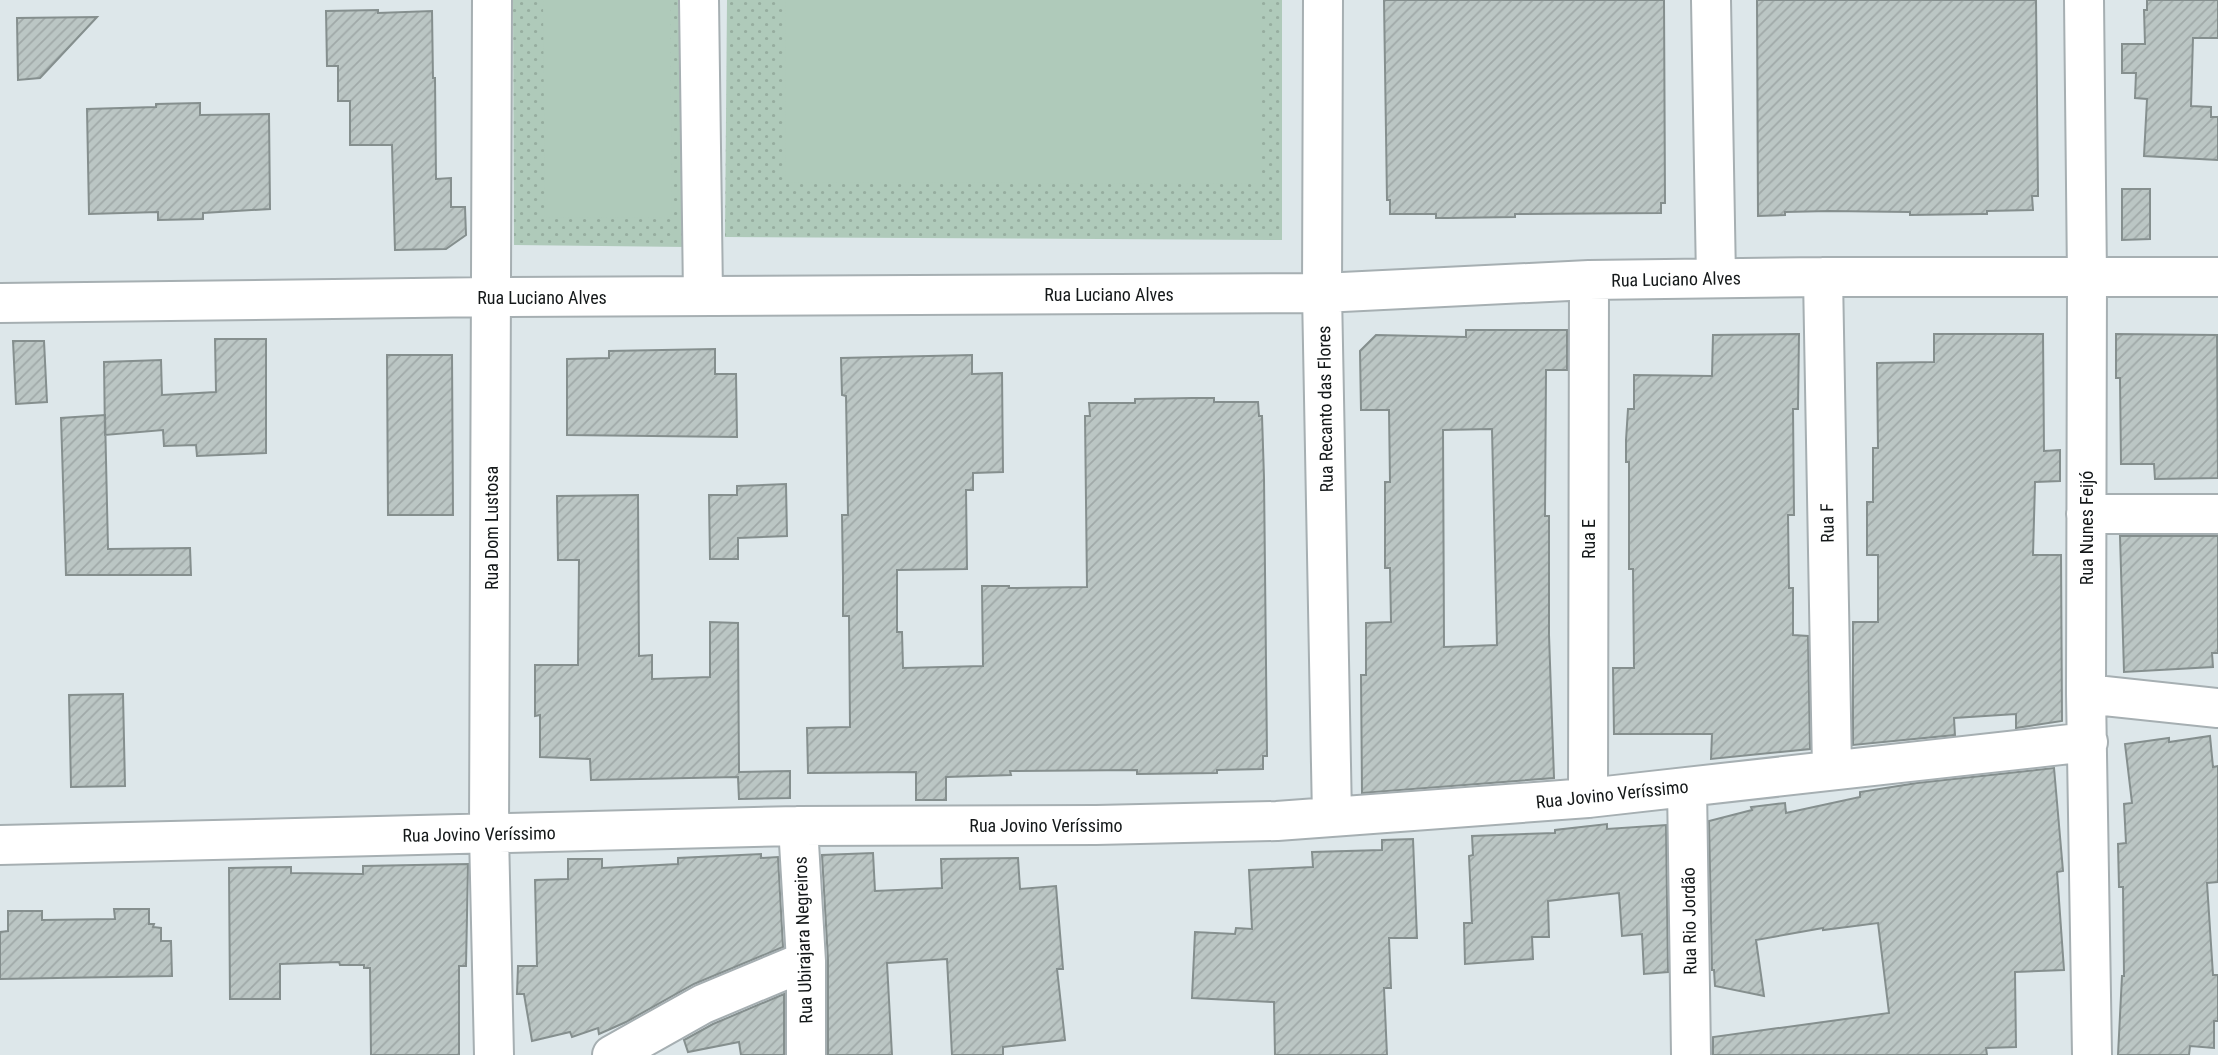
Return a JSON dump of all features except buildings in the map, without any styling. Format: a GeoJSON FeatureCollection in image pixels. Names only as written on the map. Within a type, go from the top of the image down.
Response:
{"type":"FeatureCollection","features":[{"type":"Feature","properties":{"kind":"street","name":"Rua Dom Lustosa"},"geometry":{"type":"LineString","coordinates":[[492,0],[489,835],[494,1055]]}},
{"type":"Feature","properties":{"kind":"street"},"geometry":{"type":"LineString","coordinates":[[699,0],[703,295]]}},
{"type":"Feature","properties":{"kind":"street","name":"Rua Recanto das Flores"},"geometry":{"type":"LineString","coordinates":[[1323,0],[1322,293],[1332,817]]}},
{"type":"Feature","properties":{"kind":"street"},"geometry":{"type":"LineString","coordinates":[[1711,0],[1716,278]]}},
{"type":"Feature","properties":{"kind":"street","name":"Rua Nunes Feijó"},"geometry":{"type":"LineString","coordinates":[[2084,0],[2087,277],[2086,694],[2092,1055]]}},
{"type":"Feature","properties":{"kind":"street","name":"Rua F"},"geometry":{"type":"LineString","coordinates":[[1823,277],[1832,770]]}},
{"type":"Feature","properties":{"kind":"street","name":"Rua Luciano Alves"},"geometry":{"type":"LineString","coordinates":[[0,303],[703,295],[1322,293],[1589,280],[2218,277]]}},
{"type":"Feature","properties":{"kind":"street","name":"Rua E"},"geometry":{"type":"LineString","coordinates":[[1588,798],[1589,280]]}},
{"type":"Feature","properties":{"kind":"street"},"geometry":{"type":"LineString","coordinates":[[2087,514],[2217,514]]}},
{"type":"Feature","properties":{"kind":"street"},"geometry":{"type":"LineString","coordinates":[[2086,694],[2218,708]]}},
{"type":"Feature","properties":{"kind":"street","name":"Rua Jovino Veríssimo"},"geometry":{"type":"LineString","coordinates":[[0,845],[798,826],[1236,823],[1588,798],[2088,742]]}},
{"type":"Feature","properties":{"kind":"street","name":"Rua Rio Jordão"},"geometry":{"type":"LineString","coordinates":[[1687,787],[1691,1055]]}},
{"type":"Feature","properties":{"kind":"street","name":"Rua Ubirajara Negreiros"},"geometry":{"type":"LineString","coordinates":[[798,826],[806,961],[806,1055]]}},
{"type":"Feature","properties":{"kind":"street"},"geometry":{"type":"LineString","coordinates":[[612,1055],[703,1004],[806,961]]}},
{"type":"Feature","properties":{"kind":"green space"},"geometry":{"type":"Polygon","coordinates":[[[513,0],[686,0],[687,247],[514,245],[513,0]]]}},
{"type":"Feature","properties":{"kind":"green space"},"geometry":{"type":"Polygon","coordinates":[[[543,0],[670,0],[672,217],[545,218],[543,0]]]}},
{"type":"Feature","properties":{"kind":"green space"},"geometry":{"type":"Polygon","coordinates":[[[727,0],[1282,0],[1282,240],[725,237],[727,0]]]}},
{"type":"Feature","properties":{"kind":"green space"},"geometry":{"type":"Polygon","coordinates":[[[785,0],[1259,0],[1259,184],[786,182],[785,0]]]}}]}
